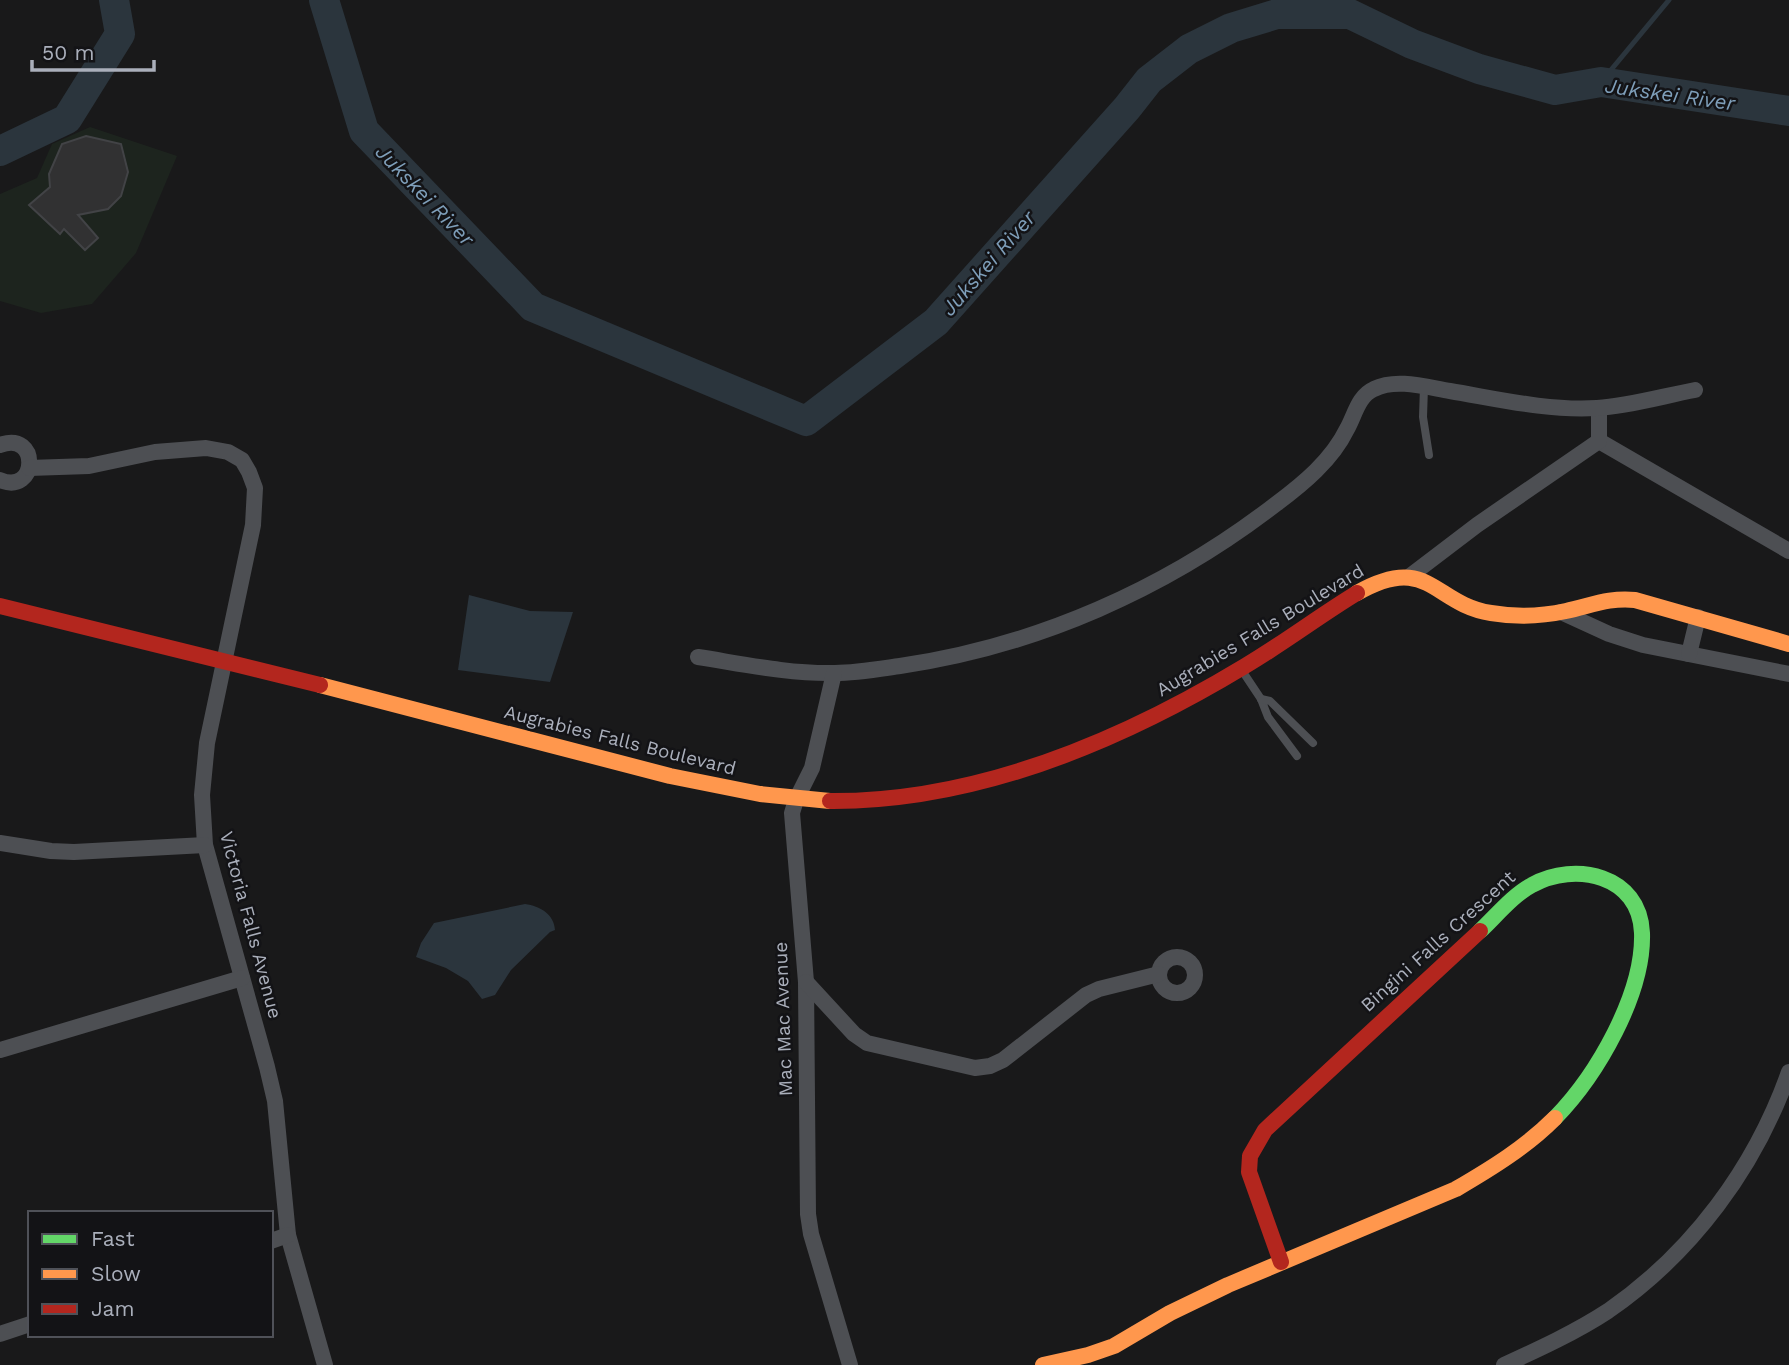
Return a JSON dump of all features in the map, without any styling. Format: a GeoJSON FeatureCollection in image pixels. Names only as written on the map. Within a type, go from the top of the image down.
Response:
{"type":"FeatureCollection","features":[{"type":"Feature","properties":{"kind":"street"},"geometry":{"type":"LineString","coordinates":[[698,657],[789,671],[834,673],[964,655],[1058,626],[1146,588],[1243,529],[1315,472],[1333,452],[1363,396],[1372,389],[1397,384],[1537,406],[1599,408],[1695,390]]}},
{"type":"Feature","properties":{"kind":"street"},"geometry":{"type":"LineString","coordinates":[[1599,408],[1599,441]]}},
{"type":"Feature","properties":{"kind":"street"},"geometry":{"type":"LineString","coordinates":[[1599,441],[1789,551]]}},
{"type":"Feature","properties":{"kind":"street"},"geometry":{"type":"LineString","coordinates":[[1410,576],[1477,525],[1599,441]]}},
{"type":"Feature","properties":{"kind":"street"},"geometry":{"type":"LineString","coordinates":[[0,446],[9,443],[21,446],[29,456],[29,468],[23,479],[11,483],[0,480]]}},
{"type":"Feature","properties":{"kind":"street","name":"Victoria Falls Avenue"},"geometry":{"type":"LineString","coordinates":[[29,468],[89,466],[181,449],[206,448],[228,452],[242,460],[255,488],[256,506],[207,743],[202,795],[205,845],[275,1101],[288,1235],[325,1365]]}},
{"type":"Feature","properties":{"kind":"street"},"geometry":{"type":"LineString","coordinates":[[1410,576],[1426,580],[1486,613],[1561,612],[1617,598],[1643,601],[1789,645]]}},
{"type":"Feature","properties":{"kind":"street","name":"Augrabies Falls Boulevard"},"geometry":{"type":"LineString","coordinates":[[0,606],[226,660],[642,770],[796,800],[827,802],[897,797],[943,790],[1072,755],[1157,718],[1241,669],[1360,591],[1379,582],[1410,576]]}},
{"type":"Feature","properties":{"kind":"street"},"geometry":{"type":"LineString","coordinates":[[1561,612],[1627,640],[1789,674]]}},
{"type":"Feature","properties":{"kind":"street"},"geometry":{"type":"LineString","coordinates":[[1689,654],[1698,617]]}},
{"type":"Feature","properties":{"kind":"street","name":"Mac Mac Avenue"},"geometry":{"type":"LineString","coordinates":[[834,673],[812,768],[796,800],[792,826],[806,982],[808,1214],[811,1234],[850,1365]]}},
{"type":"Feature","properties":{"kind":"street"},"geometry":{"type":"LineString","coordinates":[[0,843],[74,852],[205,845]]}},
{"type":"Feature","properties":{"kind":"street","name":"Bingini Falls Crescent"},"geometry":{"type":"LineString","coordinates":[[1043,1365],[1113,1347],[1177,1309],[1458,1187],[1495,1167],[1526,1145],[1551,1123],[1601,1061],[1617,1029],[1640,955],[1643,934],[1632,900],[1618,885],[1596,876],[1573,872],[1553,874],[1529,886],[1265,1130],[1250,1156],[1249,1172],[1281,1262]]}},
{"type":"Feature","properties":{"kind":"street"},"geometry":{"type":"LineString","coordinates":[[806,982],[854,1034],[867,1044],[975,1068],[990,1066],[1003,1060],[1086,995],[1099,989],[1159,974]]}},
{"type":"Feature","properties":{"kind":"street"},"geometry":{"type":"LineString","coordinates":[[0,1050],[242,978]]}},
{"type":"Feature","properties":{"kind":"street"},"geometry":{"type":"LineString","coordinates":[[1504,1365],[1606,1312],[1664,1265],[1698,1230],[1730,1188],[1757,1146],[1789,1072]]}},
{"type":"Feature","properties":{"kind":"street"},"geometry":{"type":"LineString","coordinates":[[273,1240],[288,1235]]}},
{"type":"Feature","properties":{"kind":"street"},"geometry":{"type":"LineString","coordinates":[[0,1334],[28,1325]]}},
{"type":"Feature","properties":{"kind":"lane"},"geometry":{"type":"LineString","coordinates":[[1424,387],[1423,417],[1429,455]]}},
{"type":"Feature","properties":{"kind":"lane"},"geometry":{"type":"LineString","coordinates":[[1241,669],[1261,699],[1268,717],[1297,757]]}},
{"type":"Feature","properties":{"kind":"lane"},"geometry":{"type":"LineString","coordinates":[[1261,699],[1270,702],[1313,743]]}},
{"type":"Feature","properties":{"kind":"shaded area"},"geometry":{"type":"Polygon","coordinates":[[[90,127],[177,156],[136,253],[92,304],[41,313],[0,301],[0,194],[37,178],[52,144],[90,127]]]}},
{"type":"Feature","properties":{"kind":"shaded area"},"geometry":{"type":"Polygon","coordinates":[[[469,595],[530,611],[573,612],[550,682],[458,670],[469,595]]]}},
{"type":"Feature","properties":{"kind":"shaded area"},"geometry":{"type":"Polygon","coordinates":[[[525,904],[545,912],[552,919],[555,930],[511,970],[495,995],[482,999],[468,981],[446,968],[416,957],[421,943],[434,923],[525,904]]]}},
{"type":"Feature","properties":{"kind":"building"},"geometry":{"type":"Polygon","coordinates":[[[86,136],[121,144],[128,172],[121,196],[108,209],[78,215],[98,238],[85,250],[64,229],[60,234],[29,205],[50,187],[49,174],[62,144],[86,136]]]}},
{"type":"Feature","properties":{"kind":"waterway","name":"Jukskei River"},"geometry":{"type":"LineString","coordinates":[[0,151],[67,119],[120,34],[114,0]]}},
{"type":"Feature","properties":{"kind":"waterway","name":"Jukskei River"},"geometry":{"type":"LineString","coordinates":[[324,0],[364,131],[533,307],[806,421],[936,322],[1149,80],[1189,49],[1231,28],[1277,14],[1350,14],[1412,44],[1479,69],[1555,90],[1601,82],[1789,111]]}},
{"type":"Feature","properties":{"kind":"waterway"},"geometry":{"type":"LineString","coordinates":[[1601,82],[1669,0]]}},
{"type":"Feature","properties":{"kind":"traffic: fast"},"geometry":{"type":"LineString","coordinates":[[1480,931],[1525,889],[1549,878],[1567,874],[1585,874],[1618,886],[1630,898],[1638,913],[1642,933],[1641,957],[1626,1007],[1602,1057],[1587,1080],[1555,1118]]}},
{"type":"Feature","properties":{"kind":"traffic: slow"},"geometry":{"type":"LineString","coordinates":[[1357,593],[1381,582],[1400,578],[1416,579],[1472,608],[1491,613],[1519,615],[1557,613],[1609,601],[1635,600],[1789,644]]}},
{"type":"Feature","properties":{"kind":"traffic: slow"},"geometry":{"type":"LineString","coordinates":[[320,685],[670,776],[760,794],[830,801]]}},
{"type":"Feature","properties":{"kind":"traffic: slow"},"geometry":{"type":"LineString","coordinates":[[1043,1365],[1114,1346],[1170,1313],[1228,1285],[1456,1189],[1508,1156],[1555,1118]]}},
{"type":"Feature","properties":{"kind":"traffic: jam"},"geometry":{"type":"LineString","coordinates":[[830,801],[885,799],[940,791],[1046,762],[1098,742],[1198,693],[1357,593]]}},
{"type":"Feature","properties":{"kind":"traffic: jam"},"geometry":{"type":"LineString","coordinates":[[0,606],[320,685]]}},
{"type":"Feature","properties":{"kind":"traffic: jam"},"geometry":{"type":"LineString","coordinates":[[1281,1262],[1249,1172],[1250,1156],[1265,1130],[1480,931]]}}]}
